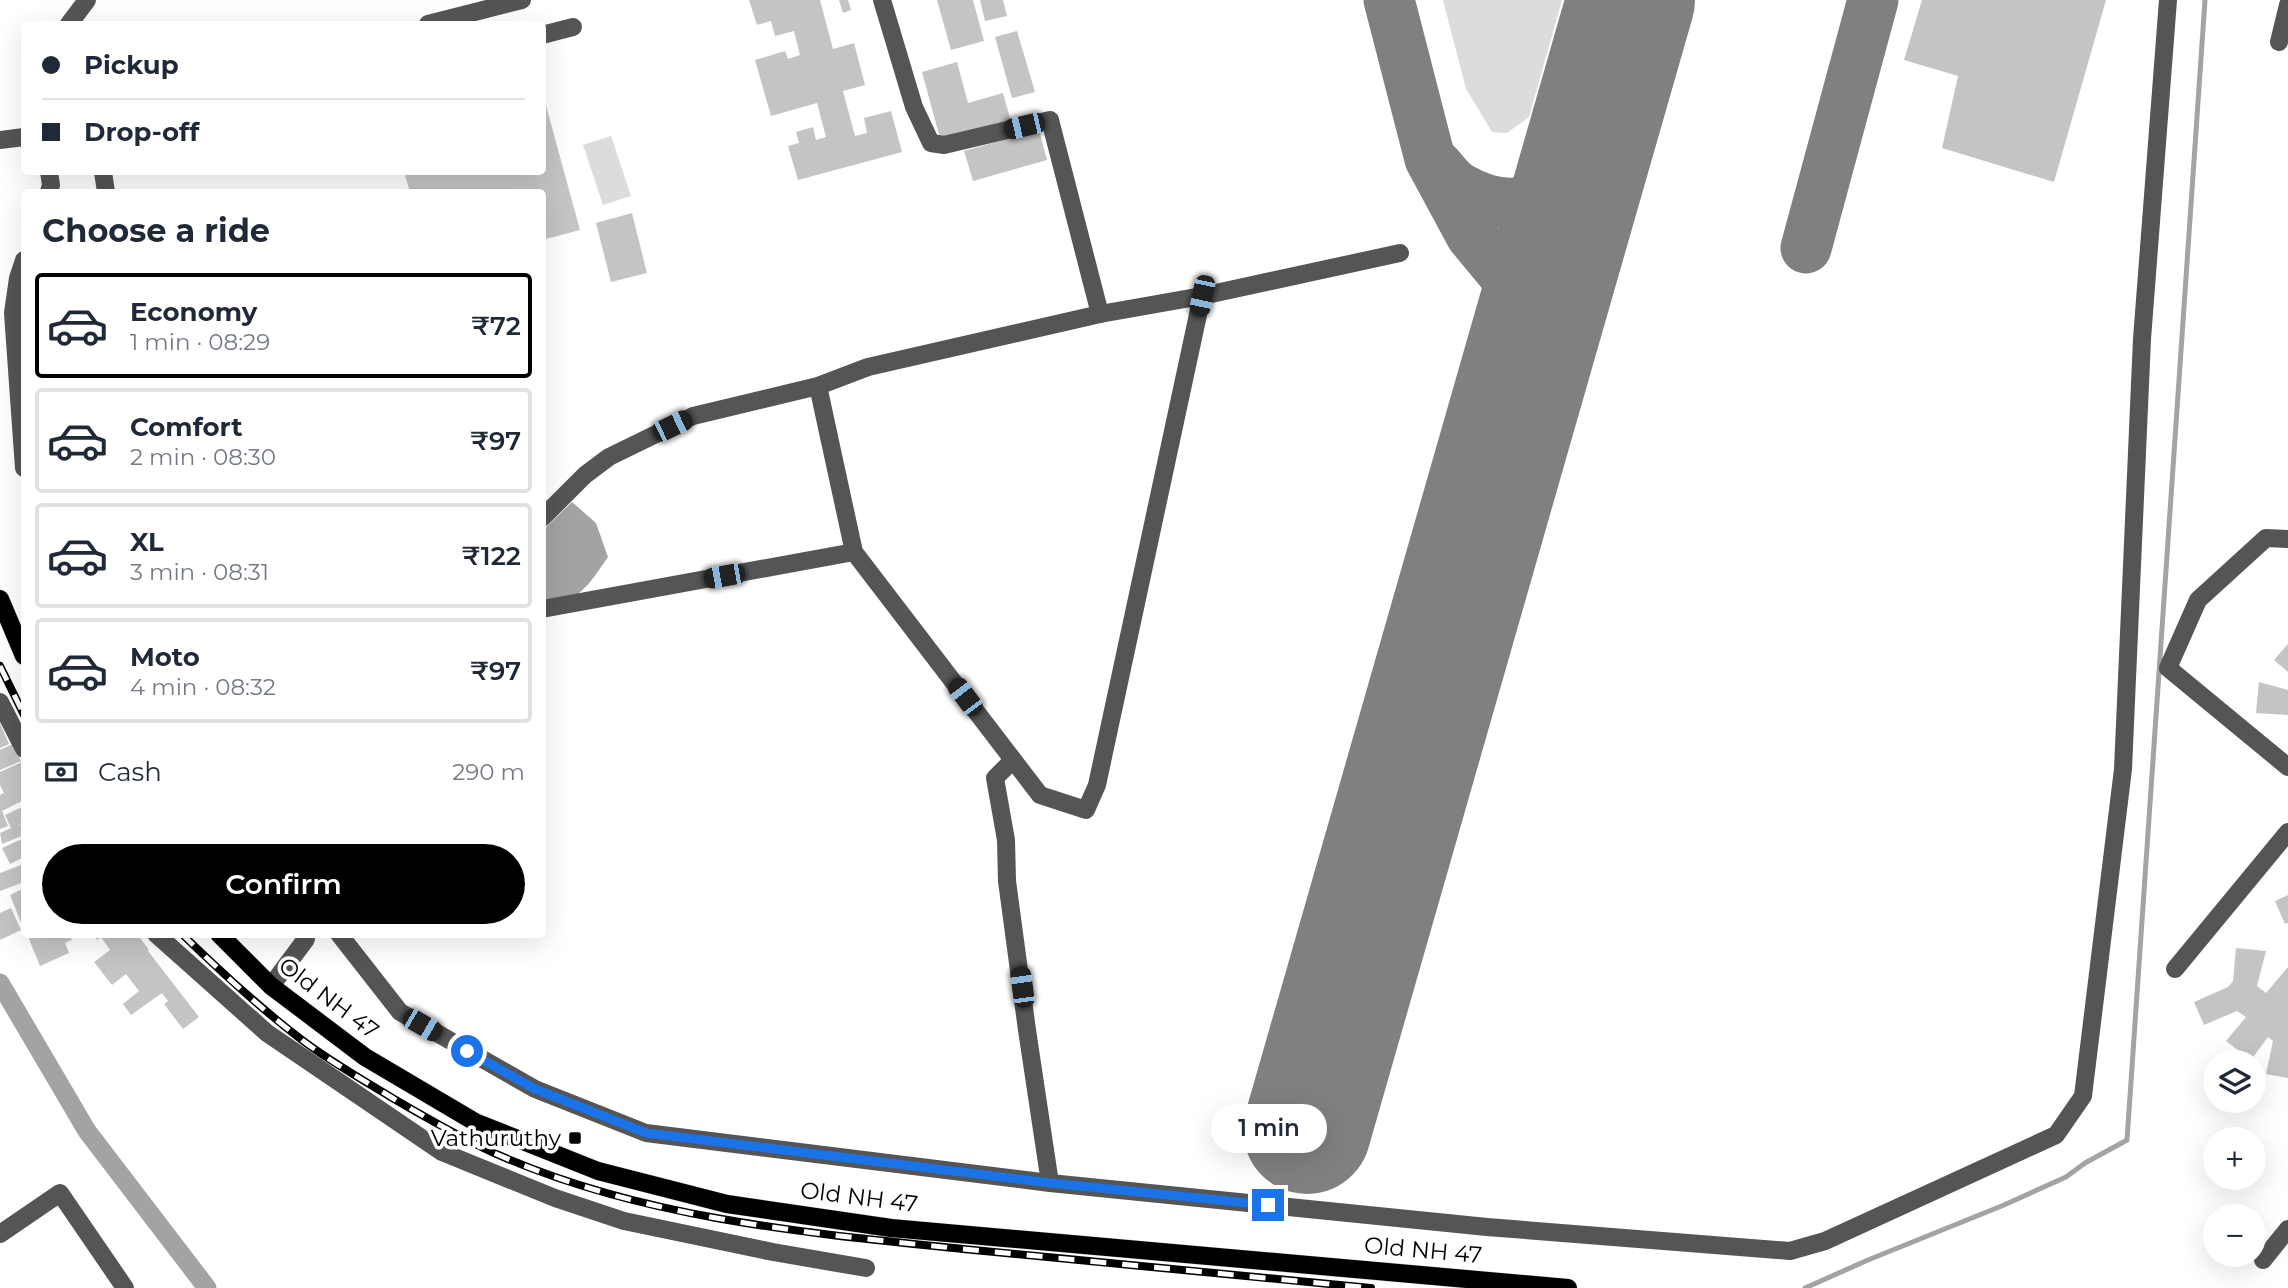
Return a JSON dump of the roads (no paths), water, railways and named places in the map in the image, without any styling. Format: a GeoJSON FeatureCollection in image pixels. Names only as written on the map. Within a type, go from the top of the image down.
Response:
{"type":"FeatureCollection","features":[{"type":"Feature","properties":{"kind":"main road"},"geometry":{"type":"LineString","coordinates":[[0,600],[21,649]]}},
{"type":"Feature","properties":{"kind":"main road","name":"Old NH 47"},"geometry":{"type":"LineString","coordinates":[[223,938],[271,986],[365,1057],[475,1122],[598,1171],[727,1204],[891,1228],[1568,1288]]}},
{"type":"Feature","properties":{"kind":"street"},"geometry":{"type":"LineString","coordinates":[[71,21],[88,0]]}},
{"type":"Feature","properties":{"kind":"street"},"geometry":{"type":"LineString","coordinates":[[440,21],[522,0]]}},
{"type":"Feature","properties":{"kind":"street"},"geometry":{"type":"LineString","coordinates":[[882,0],[914,107],[931,143],[944,145],[1050,120],[1100,314]]}},
{"type":"Feature","properties":{"kind":"street"},"geometry":{"type":"LineString","coordinates":[[342,938],[400,1012],[535,1089],[646,1133],[1050,1183],[1473,1226],[1790,1251],[1825,1241],[2056,1135],[2083,1096],[2123,769],[2142,339],[2168,0]]}},
{"type":"Feature","properties":{"kind":"street"},"geometry":{"type":"LineString","coordinates":[[2279,42],[2288,5]]}},
{"type":"Feature","properties":{"kind":"street"},"geometry":{"type":"LineString","coordinates":[[546,34],[573,27]]}},
{"type":"Feature","properties":{"kind":"street"},"geometry":{"type":"LineString","coordinates":[[0,140],[21,136]]}},
{"type":"Feature","properties":{"kind":"street"},"geometry":{"type":"LineString","coordinates":[[546,514],[585,475],[609,457],[693,416],[818,386],[868,367],[1100,314],[1202,296],[1400,253]]}},
{"type":"Feature","properties":{"kind":"street"},"geometry":{"type":"LineString","coordinates":[[21,269],[13,313],[21,426]]}},
{"type":"Feature","properties":{"kind":"street"},"geometry":{"type":"LineString","coordinates":[[818,386],[854,552],[1040,795],[1086,810],[1097,785],[1202,296]]}},
{"type":"Feature","properties":{"kind":"street"},"geometry":{"type":"LineString","coordinates":[[2288,539],[2266,538],[2198,600],[2168,668],[2288,767]]}},
{"type":"Feature","properties":{"kind":"street"},"geometry":{"type":"LineString","coordinates":[[546,608],[854,552]]}},
{"type":"Feature","properties":{"kind":"street"},"geometry":{"type":"LineString","coordinates":[[0,702],[21,743]]}},
{"type":"Feature","properties":{"kind":"street"},"geometry":{"type":"LineString","coordinates":[[1013,760],[995,778],[1006,840],[1007,881],[1050,1183]]}},
{"type":"Feature","properties":{"kind":"street"},"geometry":{"type":"LineString","coordinates":[[2175,969],[2288,832]]}},
{"type":"Feature","properties":{"kind":"street"},"geometry":{"type":"LineString","coordinates":[[160,938],[267,1033],[442,1152],[555,1198],[624,1221],[866,1268]]}},
{"type":"Feature","properties":{"kind":"street"},"geometry":{"type":"LineString","coordinates":[[271,986],[306,938]]}},
{"type":"Feature","properties":{"kind":"street"},"geometry":{"type":"LineString","coordinates":[[0,1234],[60,1193],[125,1288]]}},
{"type":"Feature","properties":{"kind":"street"},"geometry":{"type":"LineString","coordinates":[[2266,1256],[2288,1229]]}},
{"type":"Feature","properties":{"kind":"waterway"},"geometry":{"type":"LineString","coordinates":[[1805,1288],[2066,1177],[2085,1163],[2127,1140],[2205,0]]}},
{"type":"Feature","properties":{"kind":"waterway"},"geometry":{"type":"LineString","coordinates":[[0,983],[87,1131],[207,1288]]}},
{"type":"Feature","properties":{"kind":"railway"},"geometry":{"type":"LineString","coordinates":[[0,666],[21,709]]}},
{"type":"Feature","properties":{"kind":"railway"},"geometry":{"type":"LineString","coordinates":[[186,938],[286,1028],[359,1078],[487,1150],[556,1177],[613,1195],[728,1220],[846,1237],[1371,1288]]}},
{"type":"Feature","properties":{"kind":"place","name":"Vathuruthy"},"geometry":{"type":"Point","coordinates":[575,1138]}}]}
